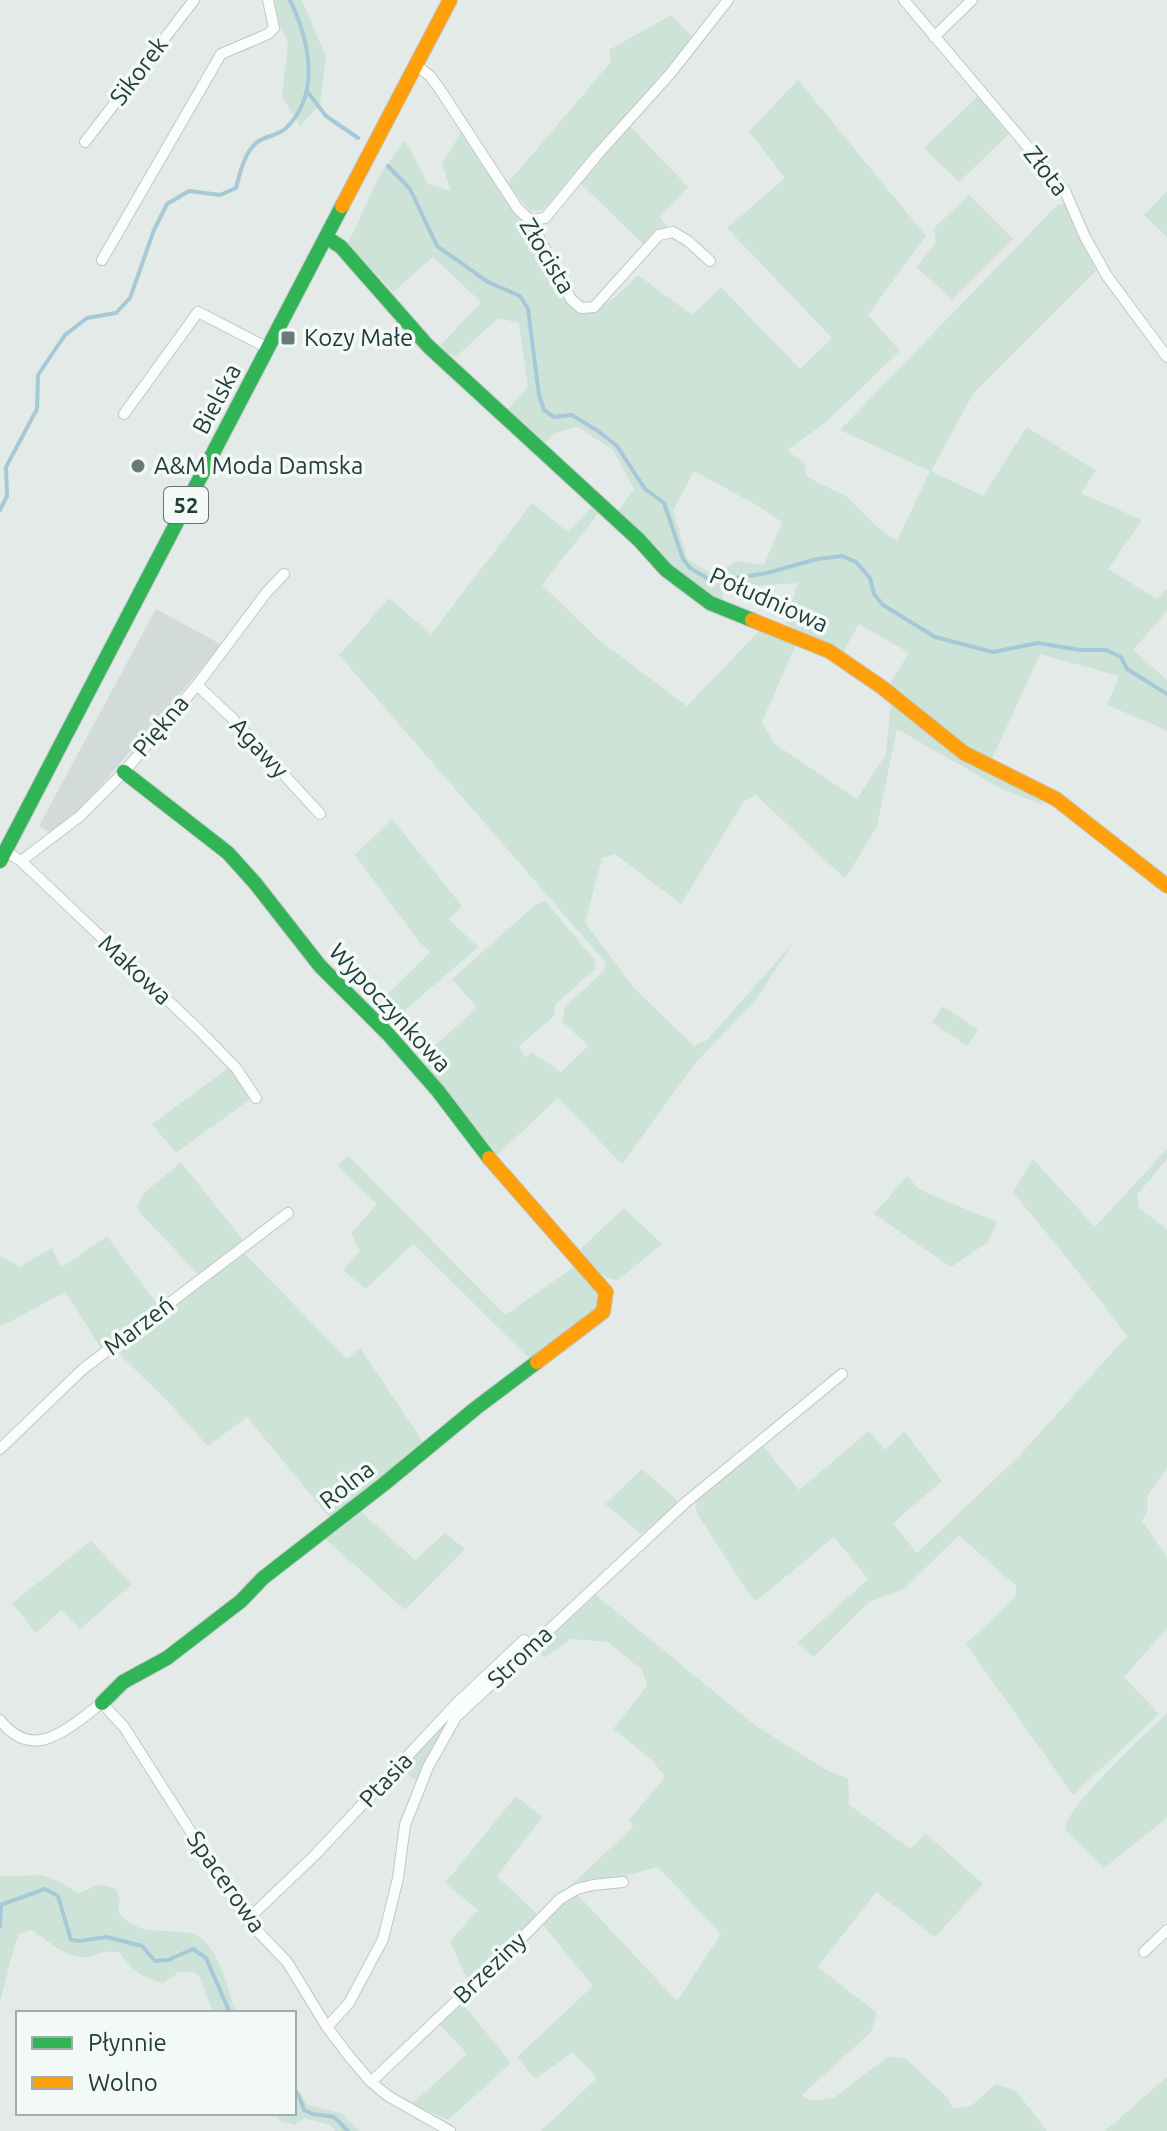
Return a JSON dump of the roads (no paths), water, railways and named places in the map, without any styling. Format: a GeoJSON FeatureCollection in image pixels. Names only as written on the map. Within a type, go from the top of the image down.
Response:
{"type":"FeatureCollection","features":[{"type":"Feature","properties":{"kind":"street","name":"Sikorek"},"geometry":{"type":"LineString","coordinates":[[85,142],[194,0]]}},
{"type":"Feature","properties":{"kind":"street"},"geometry":{"type":"LineString","coordinates":[[102,260],[221,54],[268,34],[274,28],[268,0]]}},
{"type":"Feature","properties":{"kind":"street","name":"Bielska"},"geometry":{"type":"LineString","coordinates":[[3,856],[450,0]]}},
{"type":"Feature","properties":{"kind":"street"},"geometry":{"type":"LineString","coordinates":[[530,220],[545,218],[670,74],[728,0]]}},
{"type":"Feature","properties":{"kind":"street","name":"Złota"},"geometry":{"type":"LineString","coordinates":[[904,0],[1065,191],[1085,237],[1107,276],[1167,357]]}},
{"type":"Feature","properties":{"kind":"street"},"geometry":{"type":"LineString","coordinates":[[934,37],[972,0]]}},
{"type":"Feature","properties":{"kind":"street","name":"Złocista"},"geometry":{"type":"LineString","coordinates":[[416,65],[439,88],[518,209],[530,220],[571,299],[581,308],[594,307],[659,235],[673,232],[710,261]]}},
{"type":"Feature","properties":{"kind":"street","name":"Południowa"},"geometry":{"type":"LineString","coordinates":[[326,237],[341,247],[428,346],[639,540],[666,570],[710,603],[829,651],[883,688],[964,753],[1056,799],[1167,886]]}},
{"type":"Feature","properties":{"kind":"street"},"geometry":{"type":"LineString","coordinates":[[124,414],[198,312],[268,348]]}},
{"type":"Feature","properties":{"kind":"street","name":"Piękna"},"geometry":{"type":"LineString","coordinates":[[21,861],[79,817],[124,772],[284,574]]}},
{"type":"Feature","properties":{"kind":"street","name":"Agawy"},"geometry":{"type":"LineString","coordinates":[[197,685],[231,717],[320,814]]}},
{"type":"Feature","properties":{"kind":"street","name":"Wypoczynkowa"},"geometry":{"type":"LineString","coordinates":[[124,772],[228,853],[320,966],[388,1034],[438,1091],[500,1172],[606,1292]]}},
{"type":"Feature","properties":{"kind":"street","name":"Makowa"},"geometry":{"type":"LineString","coordinates":[[3,856],[21,861],[197,1028],[236,1068],[256,1098]]}},
{"type":"Feature","properties":{"kind":"street","name":"Marzeń"},"geometry":{"type":"LineString","coordinates":[[0,1449],[83,1369],[288,1213]]}},
{"type":"Feature","properties":{"kind":"street","name":"Rolna"},"geometry":{"type":"LineString","coordinates":[[102,1703],[123,1682],[167,1658],[241,1601],[263,1578],[476,1408],[603,1312],[606,1292]]}},
{"type":"Feature","properties":{"kind":"street","name":"Stroma"},"geometry":{"type":"LineString","coordinates":[[327,2027],[349,2003],[383,1939],[398,1878],[405,1825],[428,1767],[456,1717],[685,1503],[842,1374]]}},
{"type":"Feature","properties":{"kind":"street","name":"Ptasia"},"geometry":{"type":"LineString","coordinates":[[247,1920],[316,1854],[457,1703],[524,1640]]}},
{"type":"Feature","properties":{"kind":"street"},"geometry":{"type":"LineString","coordinates":[[0,1720],[18,1737],[29,1741],[42,1740],[60,1734],[102,1703]]}},
{"type":"Feature","properties":{"kind":"street","name":"Spacerowa"},"geometry":{"type":"LineString","coordinates":[[102,1703],[124,1727],[247,1920],[287,1962],[327,2027],[371,2082],[388,2096],[450,2131]]}},
{"type":"Feature","properties":{"kind":"street","name":"Brzeziny"},"geometry":{"type":"LineString","coordinates":[[371,2082],[560,1899],[577,1889],[623,1882]]}},
{"type":"Feature","properties":{"kind":"street"},"geometry":{"type":"LineString","coordinates":[[1144,1952],[1167,1930]]}},
{"type":"Feature","properties":{"kind":"waterway"},"geometry":{"type":"LineString","coordinates":[[0,510],[7,496],[6,467],[37,409],[38,375],[65,335],[87,318],[116,313],[130,298],[154,230],[167,204],[189,191],[220,195],[236,188],[252,147],[285,129],[297,115],[308,83],[307,49],[290,0]]}},
{"type":"Feature","properties":{"kind":"waterway"},"geometry":{"type":"LineString","coordinates":[[307,91],[326,116],[358,138]]}},
{"type":"Feature","properties":{"kind":"waterway"},"geometry":{"type":"LineString","coordinates":[[388,166],[410,189],[437,246],[488,282],[520,296],[528,309],[539,395],[544,410],[554,417],[572,415],[617,446],[645,489],[664,503],[683,559],[690,568],[710,580],[723,580],[842,556],[856,562],[870,578],[874,594],[883,605],[935,637],[993,652],[1038,643],[1080,650],[1106,650],[1121,657],[1127,669],[1167,694]]}},
{"type":"Feature","properties":{"kind":"waterway"},"geometry":{"type":"LineString","coordinates":[[0,1905],[45,1889],[58,1896],[71,1940],[107,1937],[142,1946],[155,1961],[168,1960],[193,1949],[206,1958],[229,2011]]}},
{"type":"Feature","properties":{"kind":"waterway"},"geometry":{"type":"LineString","coordinates":[[0,1927],[1,1905]]}},
{"type":"Feature","properties":{"kind":"waterway"},"geometry":{"type":"LineString","coordinates":[[296,2092],[304,2110],[334,2117],[348,2131]]}},
{"type":"Feature","properties":{"kind":"place","name":"Kozy Małe"},"geometry":{"type":"Point","coordinates":[288,338]}},
{"type":"Feature","properties":{"kind":"place","name":"A&M Moda Damska"},"geometry":{"type":"Point","coordinates":[138,466]}}]}
